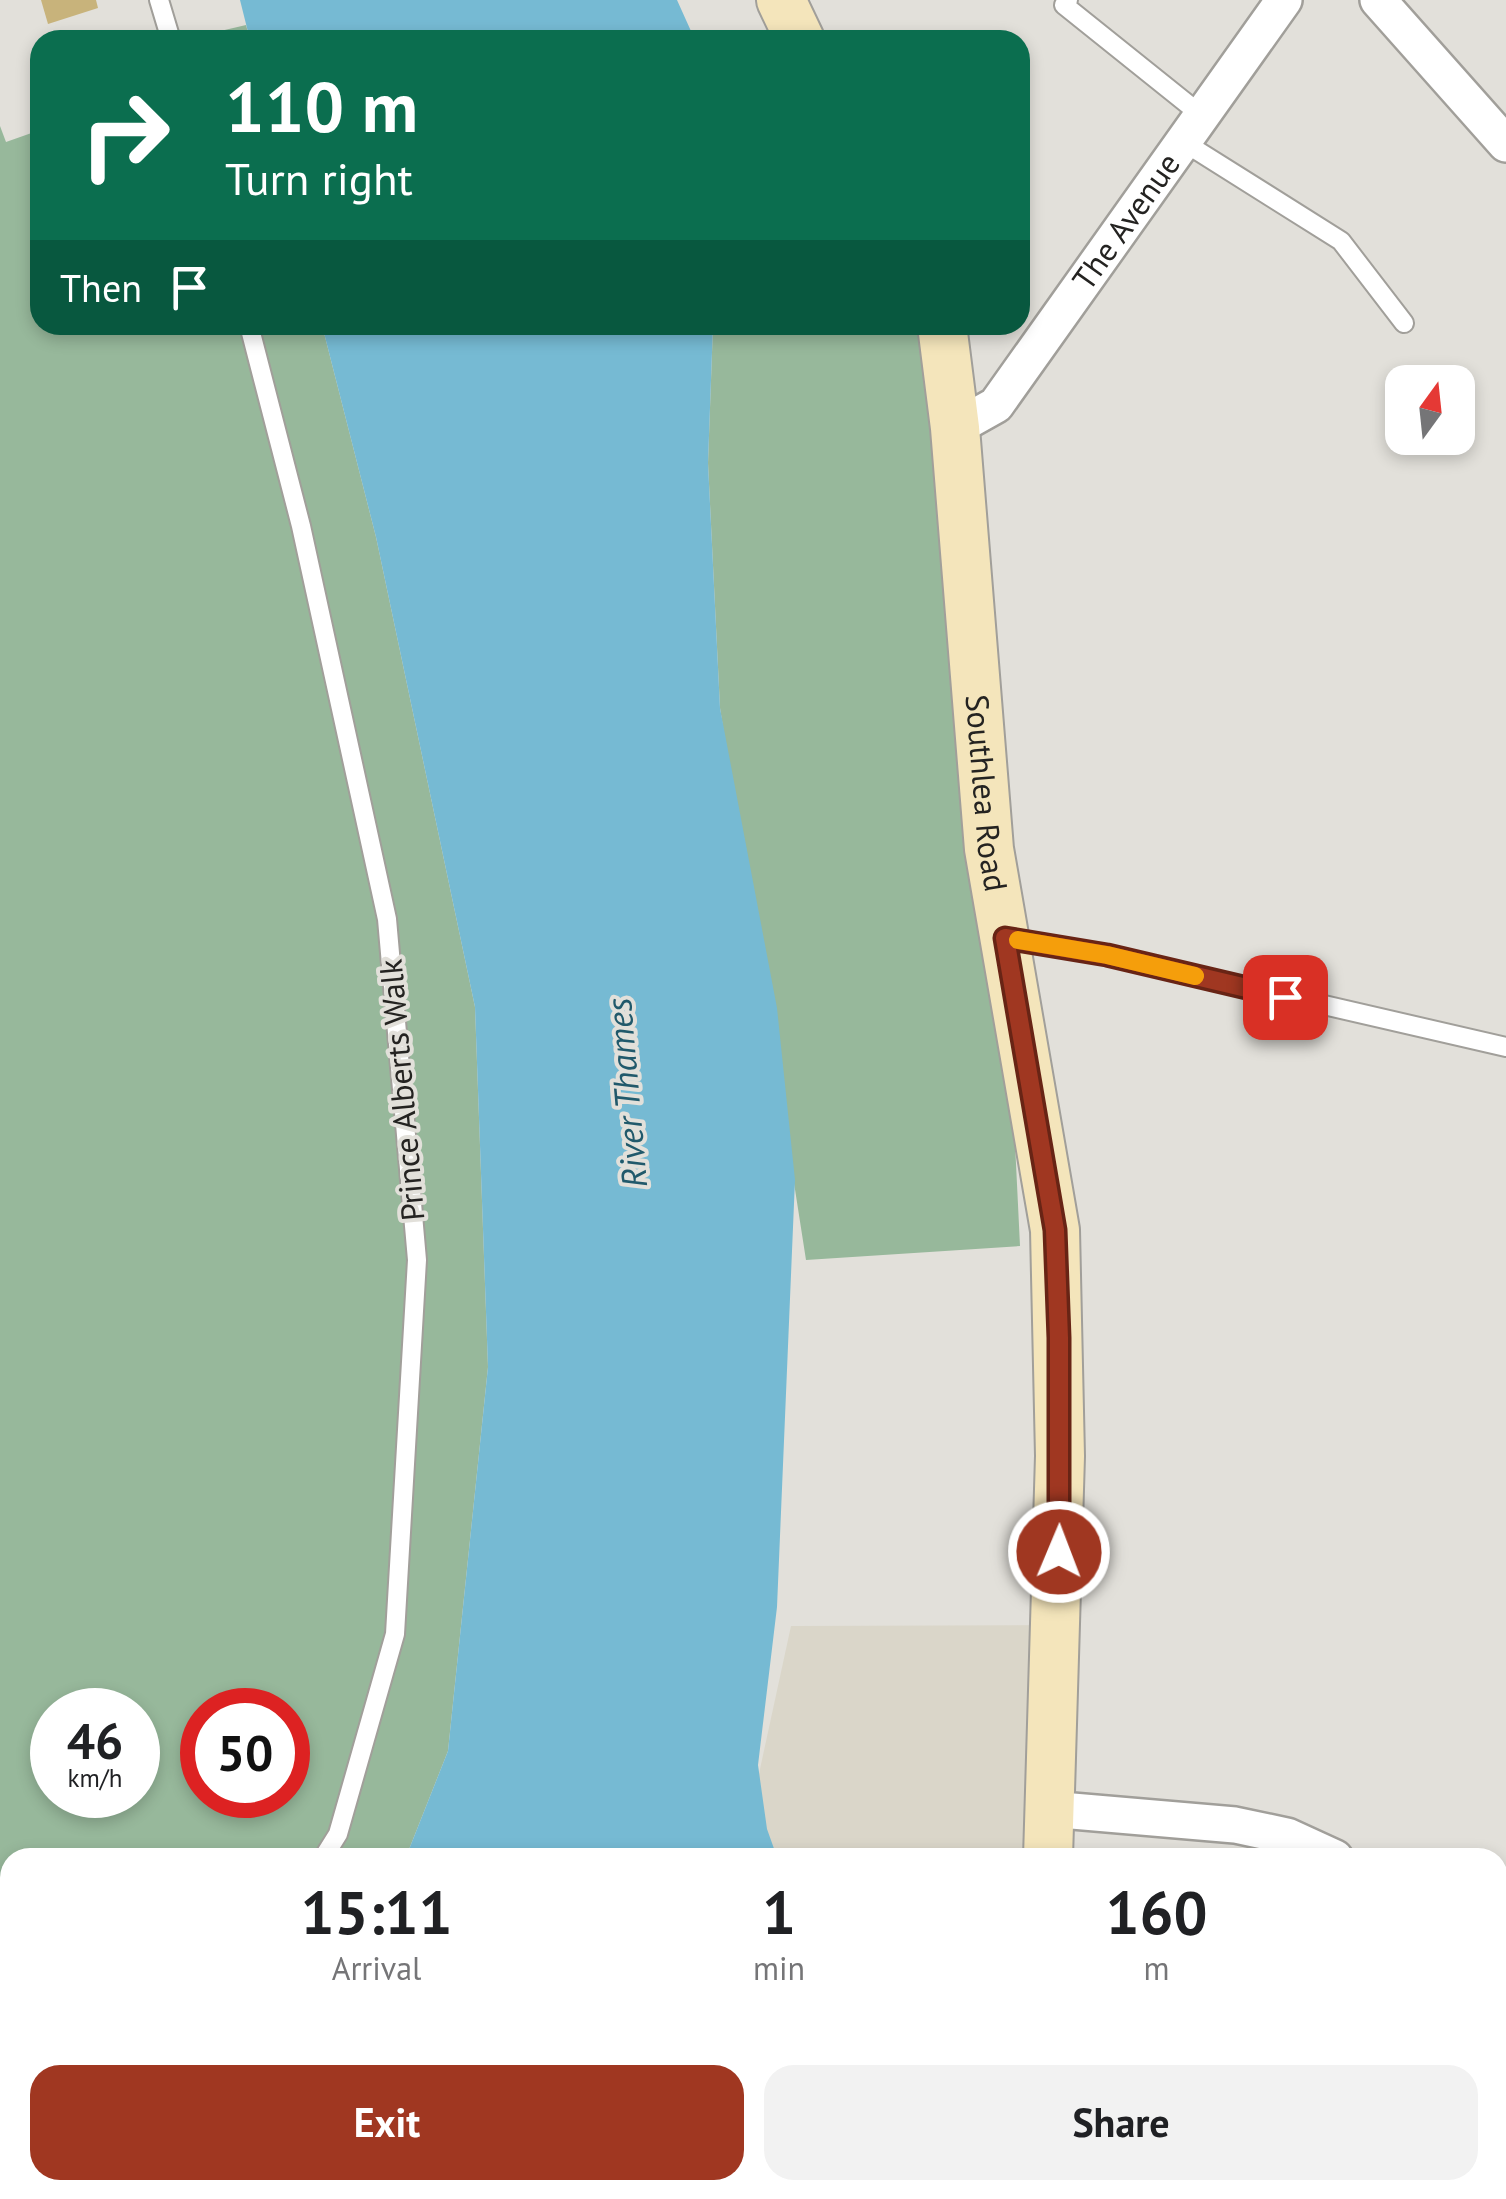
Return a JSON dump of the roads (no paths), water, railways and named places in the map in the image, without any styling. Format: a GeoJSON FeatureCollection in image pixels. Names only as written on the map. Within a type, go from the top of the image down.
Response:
{"type":"FeatureCollection","features":[{"type":"Feature","properties":{"kind":"main road"},"geometry":{"type":"LineString","coordinates":[[781,0],[795,30]]}},
{"type":"Feature","properties":{"kind":"main road","name":"Southlea Road"},"geometry":{"type":"LineString","coordinates":[[943,335],[955,428],[989,849],[1055,1230],[1060,1456],[1048,1848]]}},
{"type":"Feature","properties":{"kind":"street","name":"The Avenue"},"geometry":{"type":"LineString","coordinates":[[955,428],[996,404],[1284,0]]}},
{"type":"Feature","properties":{"kind":"street"},"geometry":{"type":"LineString","coordinates":[[1378,0],[1506,144]]}},
{"type":"Feature","properties":{"kind":"street"},"geometry":{"type":"LineString","coordinates":[[1049,1809],[1235,1825],[1286,1836],[1313,1848]]}},
{"type":"Feature","properties":{"kind":"lane"},"geometry":{"type":"LineString","coordinates":[[159,0],[168,30]]}},
{"type":"Feature","properties":{"kind":"lane"},"geometry":{"type":"LineString","coordinates":[[1068,0],[1064,5],[1191,128],[1341,241],[1404,323]]}},
{"type":"Feature","properties":{"kind":"lane","name":"Prince Alberts Walk"},"geometry":{"type":"LineString","coordinates":[[253,335],[301,526],[387,918],[417,1260],[394,1634],[338,1834],[329,1848]]}},
{"type":"Feature","properties":{"kind":"lane"},"geometry":{"type":"LineString","coordinates":[[1005,938],[1107,955],[1506,1047]]}},
{"type":"Feature","properties":{"kind":"water"},"geometry":{"type":"Polygon","coordinates":[[[240,0],[677,0],[690,30],[248,30],[240,0]]]}},
{"type":"Feature","properties":{"kind":"water","name":"River Thames"},"geometry":{"type":"Polygon","coordinates":[[[325,335],[713,335],[708,463],[720,708],[777,1008],[795,1180],[777,1607],[758,1765],[767,1829],[774,1848],[410,1848],[448,1751],[488,1367],[475,1007],[376,537],[325,335]]]}}]}
